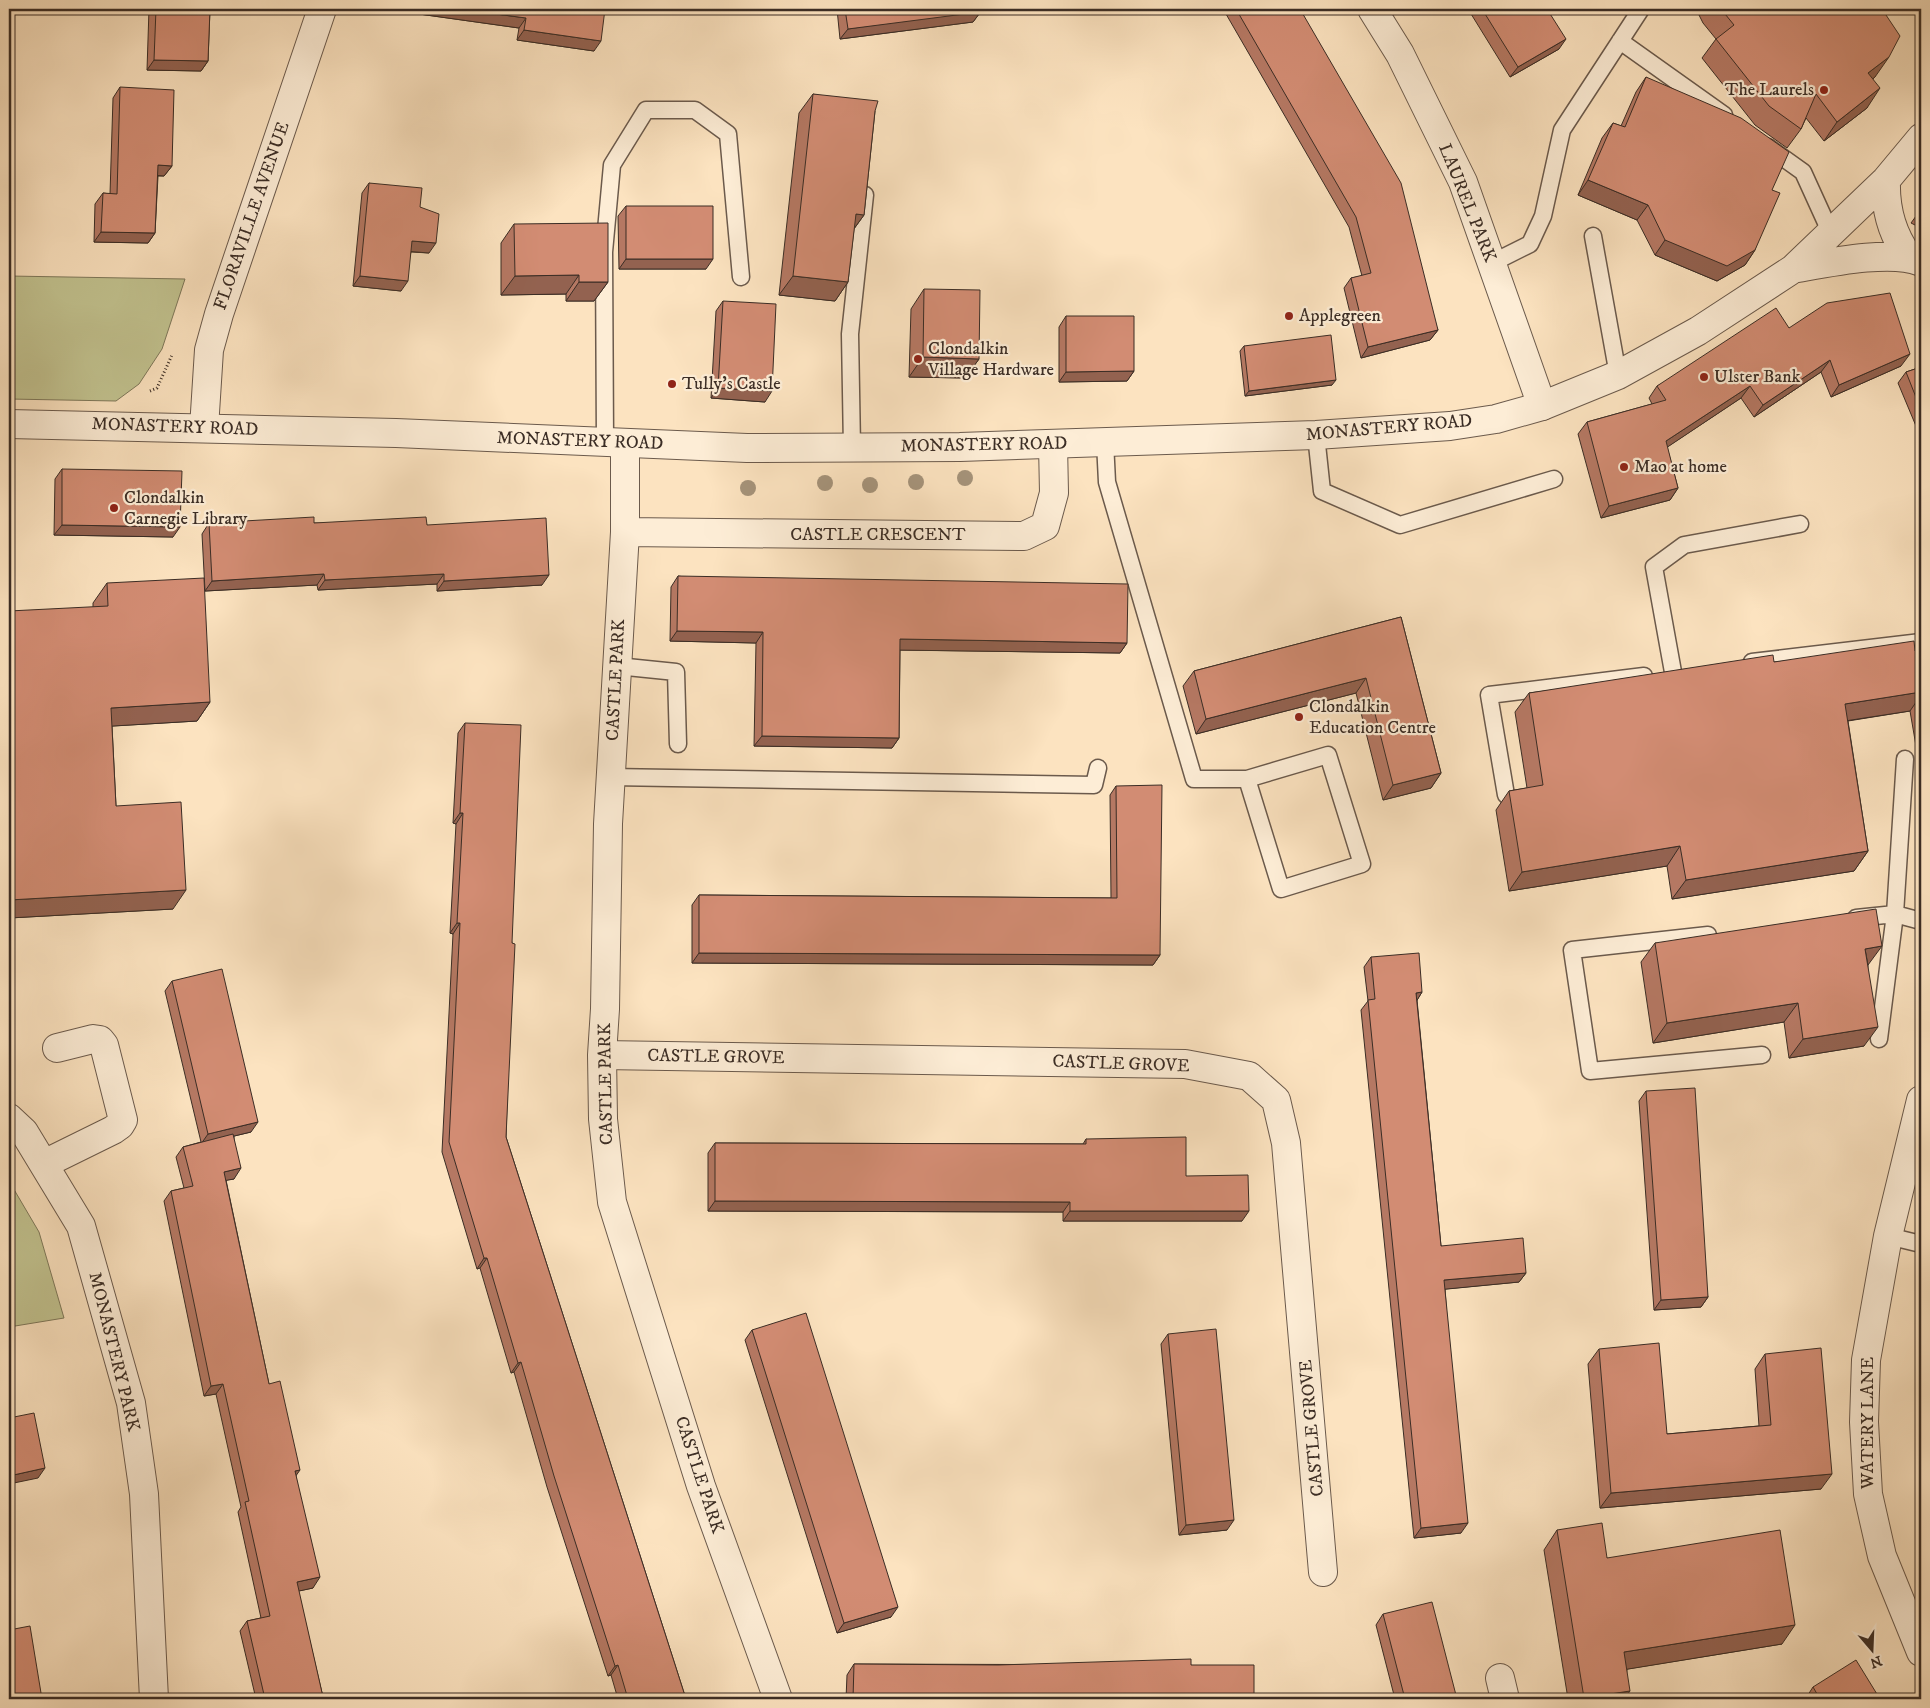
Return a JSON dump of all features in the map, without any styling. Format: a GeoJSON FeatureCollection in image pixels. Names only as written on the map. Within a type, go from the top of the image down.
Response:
{"type":"FeatureCollection","features":[{"type":"Feature","properties":{"kind":"street","name":"FLORAVILLE AVENUE"},"geometry":{"type":"LineString","coordinates":[[204,428],[209,350],[219,314],[322,9]]}},
{"type":"Feature","properties":{"kind":"street","name":"LAUREL PARK"},"geometry":{"type":"LineString","coordinates":[[1372,9],[1400,54],[1463,182],[1542,406]]}},
{"type":"Feature","properties":{"kind":"street","name":"MONASTERY ROAD"},"geometry":{"type":"LineString","coordinates":[[9,424],[204,428],[747,448],[1053,444],[1316,435],[1450,426],[1496,418],[1542,406],[1618,375],[1698,331],[1794,270],[1886,180],[1921,138]]}},
{"type":"Feature","properties":{"kind":"street"},"geometry":{"type":"LineString","coordinates":[[1886,180],[1886,206],[1897,237],[1915,259]]}},
{"type":"Feature","properties":{"kind":"street"},"geometry":{"type":"LineString","coordinates":[[1794,270],[1840,261],[1915,259]]}},
{"type":"Feature","properties":{"kind":"street","name":"CASTLE PARK"},"geometry":{"type":"LineString","coordinates":[[615,442],[624,532],[610,777],[605,1009],[602,1056],[603,1119],[612,1202],[702,1486],[778,1699]]}},
{"type":"Feature","properties":{"kind":"street","name":"CASTLE CRESCENT"},"geometry":{"type":"LineString","coordinates":[[624,532],[1024,536],[1045,526],[1054,494],[1053,444]]}},
{"type":"Feature","properties":{"kind":"street"},"geometry":{"type":"LineString","coordinates":[[44,1164],[113,1130],[123,1120],[104,1045],[100,1040],[92,1039],[56,1048]]}},
{"type":"Feature","properties":{"kind":"street","name":"CASTLE GROVE"},"geometry":{"type":"LineString","coordinates":[[602,1056],[1185,1064],[1249,1076],[1276,1100],[1286,1143],[1323,1572]]}},
{"type":"Feature","properties":{"kind":"street","name":"WATERY LANE"},"geometry":{"type":"LineString","coordinates":[[1921,1100],[1888,1236],[1866,1360],[1864,1422],[1868,1494],[1882,1556],[1921,1652]]}},
{"type":"Feature","properties":{"kind":"street","name":"MONASTERY PARK"},"geometry":{"type":"LineString","coordinates":[[9,1118],[24,1132],[81,1226],[131,1403],[144,1494],[154,1699]]}},
{"type":"Feature","properties":{"kind":"lane"},"geometry":{"type":"LineString","coordinates":[[1492,263],[1530,244],[1542,216],[1562,130],[1641,9]]}},
{"type":"Feature","properties":{"kind":"lane"},"geometry":{"type":"LineString","coordinates":[[1620,41],[1739,126]]}},
{"type":"Feature","properties":{"kind":"lane"},"geometry":{"type":"LineString","coordinates":[[615,442],[604,252],[612,165],[646,110],[695,110],[728,134],[741,277]]}},
{"type":"Feature","properties":{"kind":"lane"},"geometry":{"type":"LineString","coordinates":[[1755,138],[1803,172],[1831,232],[1840,261]]}},
{"type":"Feature","properties":{"kind":"lane"},"geometry":{"type":"LineString","coordinates":[[852,448],[850,334],[866,179]]}},
{"type":"Feature","properties":{"kind":"lane"},"geometry":{"type":"LineString","coordinates":[[1594,236],[1618,375]]}},
{"type":"Feature","properties":{"kind":"lane"},"geometry":{"type":"LineString","coordinates":[[1316,435],[1322,491],[1400,525],[1554,479]]}},
{"type":"Feature","properties":{"kind":"lane"},"geometry":{"type":"LineString","coordinates":[[1105,442],[1107,482],[1194,779],[1247,778],[1328,755],[1362,864],[1281,889],[1247,778]]}},
{"type":"Feature","properties":{"kind":"lane"},"geometry":{"type":"LineString","coordinates":[[1673,672],[1654,567],[1684,545],[1800,524]]}},
{"type":"Feature","properties":{"kind":"lane"},"geometry":{"type":"LineString","coordinates":[[1740,664],[1921,642]]}},
{"type":"Feature","properties":{"kind":"lane"},"geometry":{"type":"LineString","coordinates":[[617,666],[676,672],[678,744]]}},
{"type":"Feature","properties":{"kind":"lane"},"geometry":{"type":"LineString","coordinates":[[1506,795],[1489,695],[1692,670]]}},
{"type":"Feature","properties":{"kind":"lane"},"geometry":{"type":"LineString","coordinates":[[1878,1039],[1894,914],[1905,759]]}},
{"type":"Feature","properties":{"kind":"lane"},"geometry":{"type":"LineString","coordinates":[[610,777],[1094,785],[1098,768]]}},
{"type":"Feature","properties":{"kind":"lane"},"geometry":{"type":"LineString","coordinates":[[1838,919],[1894,914],[1921,921]]}},
{"type":"Feature","properties":{"kind":"lane"},"geometry":{"type":"LineString","coordinates":[[1727,932],[1572,950],[1590,1071],[1762,1055]]}},
{"type":"Feature","properties":{"kind":"lane"},"geometry":{"type":"LineString","coordinates":[[1888,1236],[1921,1244]]}},
{"type":"Feature","properties":{"kind":"green space"},"geometry":{"type":"Polygon","coordinates":[[[9,276],[185,279],[162,349],[139,384],[116,401],[9,399],[9,276]]]}},
{"type":"Feature","properties":{"kind":"green space"},"geometry":{"type":"Polygon","coordinates":[[[9,1181],[39,1232],[64,1318],[9,1327],[9,1181]]]}},
{"type":"Feature","properties":{"kind":"building"},"geometry":{"type":"Polygon","coordinates":[[[156,9],[210,9],[208,61],[154,60],[156,9]]]}},
{"type":"Feature","properties":{"kind":"building"},"geometry":{"type":"Polygon","coordinates":[[[458,9],[605,9],[601,41],[524,30],[526,18],[458,9]]]}},
{"type":"Feature","properties":{"kind":"building"},"geometry":{"type":"Polygon","coordinates":[[[845,9],[980,9],[980,12],[848,29],[845,9]]]}},
{"type":"Feature","properties":{"kind":"building"},"geometry":{"type":"Polygon","coordinates":[[[1236,9],[1300,9],[1401,183],[1438,330],[1368,347],[1351,278],[1371,273],[1356,217],[1236,9]]]}},
{"type":"Feature","properties":{"kind":"building"},"geometry":{"type":"Polygon","coordinates":[[[1482,9],[1547,9],[1566,39],[1518,67],[1482,9]]]}},
{"type":"Feature","properties":{"kind":"building"},"geometry":{"type":"Polygon","coordinates":[[[1721,9],[1882,9],[1900,36],[1889,57],[1868,73],[1880,88],[1837,122],[1816,94],[1801,129],[1769,106],[1716,39],[1734,25],[1721,9]]]}},
{"type":"Feature","properties":{"kind":"building"},"geometry":{"type":"Polygon","coordinates":[[[1646,77],[1741,118],[1789,152],[1772,190],[1780,193],[1755,250],[1727,266],[1665,240],[1648,205],[1588,180],[1613,123],[1625,127],[1646,77]]]}},
{"type":"Feature","properties":{"kind":"building"},"geometry":{"type":"Polygon","coordinates":[[[120,87],[174,90],[172,166],[158,165],[155,233],[101,232],[103,193],[117,194],[120,87]]]}},
{"type":"Feature","properties":{"kind":"building"},"geometry":{"type":"Polygon","coordinates":[[[813,94],[878,101],[875,111],[864,215],[856,214],[848,282],[793,276],[813,94]]]}},
{"type":"Feature","properties":{"kind":"building"},"geometry":{"type":"Polygon","coordinates":[[[369,183],[422,188],[420,207],[439,214],[436,243],[412,241],[408,281],[360,276],[369,183]]]}},
{"type":"Feature","properties":{"kind":"building"},"geometry":{"type":"Polygon","coordinates":[[[626,206],[713,206],[713,259],[626,259],[626,206]]]}},
{"type":"Feature","properties":{"kind":"building"},"geometry":{"type":"Polygon","coordinates":[[[608,223],[608,282],[579,282],[579,275],[515,276],[514,224],[608,223]]]}},
{"type":"Feature","properties":{"kind":"building"},"geometry":{"type":"Polygon","coordinates":[[[924,289],[980,290],[979,359],[923,357],[924,289]]]}},
{"type":"Feature","properties":{"kind":"building"},"geometry":{"type":"Polygon","coordinates":[[[1890,293],[1910,354],[1839,385],[1830,360],[1763,405],[1750,386],[1666,441],[1678,488],[1609,506],[1587,422],[1666,400],[1657,386],[1776,308],[1789,328],[1827,303],[1890,293]]]}},
{"type":"Feature","properties":{"kind":"building"},"geometry":{"type":"Polygon","coordinates":[[[723,301],[776,304],[772,391],[718,388],[723,301]]]}},
{"type":"Feature","properties":{"kind":"building"},"geometry":{"type":"Polygon","coordinates":[[[1066,316],[1134,316],[1134,371],[1066,372],[1066,316]]]}},
{"type":"Feature","properties":{"kind":"building"},"geometry":{"type":"Polygon","coordinates":[[[1331,335],[1336,380],[1249,391],[1244,346],[1331,335]]]}},
{"type":"Feature","properties":{"kind":"building"},"geometry":{"type":"Polygon","coordinates":[[[1921,367],[1921,410],[1906,372],[1921,367]]]}},
{"type":"Feature","properties":{"kind":"building","name":"Clondalkin Carnegie Library"},"geometry":{"type":"Polygon","coordinates":[[[62,469],[182,471],[180,527],[62,525],[62,469]]]}},
{"type":"Feature","properties":{"kind":"building"},"geometry":{"type":"Polygon","coordinates":[[[314,517],[314,523],[426,517],[427,525],[546,518],[549,575],[444,581],[444,574],[325,580],[324,574],[212,581],[209,523],[314,517]]]}},
{"type":"Feature","properties":{"kind":"building"},"geometry":{"type":"Polygon","coordinates":[[[678,576],[1128,584],[1127,643],[900,639],[899,738],[762,736],[763,632],[677,631],[678,576]]]}},
{"type":"Feature","properties":{"kind":"building"},"geometry":{"type":"Polygon","coordinates":[[[204,578],[210,702],[111,708],[116,806],[181,802],[186,890],[9,900],[9,611],[108,606],[107,583],[204,578]]]}},
{"type":"Feature","properties":{"kind":"building"},"geometry":{"type":"Polygon","coordinates":[[[1401,617],[1441,773],[1393,785],[1366,678],[1206,719],[1194,671],[1401,617]]]}},
{"type":"Feature","properties":{"kind":"building"},"geometry":{"type":"Polygon","coordinates":[[[1914,641],[1915,651],[1921,650],[1921,692],[1845,704],[1868,851],[1686,880],[1680,846],[1522,872],[1509,791],[1543,785],[1529,693],[1773,655],[1774,662],[1914,641]]]}},
{"type":"Feature","properties":{"kind":"building"},"geometry":{"type":"Polygon","coordinates":[[[465,723],[521,725],[512,943],[515,944],[506,1137],[686,1699],[628,1699],[618,1665],[615,1666],[554,1476],[521,1362],[518,1363],[487,1258],[484,1258],[449,1142],[460,923],[457,923],[463,813],[460,813],[465,723]]]}},
{"type":"Feature","properties":{"kind":"building"},"geometry":{"type":"Polygon","coordinates":[[[1162,785],[1160,955],[699,953],[699,895],[1117,898],[1116,786],[1162,785]]]}},
{"type":"Feature","properties":{"kind":"building"},"geometry":{"type":"Polygon","coordinates":[[[1876,909],[1882,946],[1865,949],[1878,1027],[1803,1039],[1798,1003],[1667,1023],[1655,943],[1876,909]]]}},
{"type":"Feature","properties":{"kind":"building"},"geometry":{"type":"Polygon","coordinates":[[[1419,953],[1422,992],[1416,993],[1441,1246],[1523,1238],[1526,1273],[1444,1280],[1468,1523],[1421,1528],[1368,1000],[1375,999],[1371,957],[1419,953]]]}},
{"type":"Feature","properties":{"kind":"building"},"geometry":{"type":"Polygon","coordinates":[[[222,969],[258,1122],[208,1134],[172,981],[222,969]]]}},
{"type":"Feature","properties":{"kind":"building"},"geometry":{"type":"Polygon","coordinates":[[[1695,1088],[1708,1297],[1661,1300],[1646,1091],[1695,1088]]]}},
{"type":"Feature","properties":{"kind":"building"},"geometry":{"type":"Polygon","coordinates":[[[233,1134],[241,1168],[224,1172],[269,1384],[280,1381],[300,1470],[295,1471],[320,1577],[297,1582],[323,1697],[318,1699],[265,1699],[247,1621],[270,1616],[245,1502],[249,1501],[223,1384],[211,1386],[171,1191],[193,1186],[183,1147],[233,1134]]]}},
{"type":"Feature","properties":{"kind":"building"},"geometry":{"type":"Polygon","coordinates":[[[1186,1137],[1186,1176],[1248,1175],[1249,1211],[1070,1211],[1070,1202],[715,1201],[715,1143],[1086,1144],[1086,1139],[1186,1137]]]}},
{"type":"Feature","properties":{"kind":"building"},"geometry":{"type":"Polygon","coordinates":[[[806,1313],[898,1607],[844,1623],[752,1330],[806,1313]]]}},
{"type":"Feature","properties":{"kind":"building"},"geometry":{"type":"Polygon","coordinates":[[[1216,1329],[1234,1520],[1186,1525],[1168,1334],[1216,1329]]]}},
{"type":"Feature","properties":{"kind":"building"},"geometry":{"type":"Polygon","coordinates":[[[1659,1343],[1667,1434],[1771,1425],[1765,1354],[1821,1348],[1832,1474],[1611,1493],[1599,1349],[1659,1343]]]}},
{"type":"Feature","properties":{"kind":"building"},"geometry":{"type":"Polygon","coordinates":[[[34,1413],[45,1468],[9,1476],[9,1418],[34,1413]]]}},
{"type":"Feature","properties":{"kind":"building"},"geometry":{"type":"Polygon","coordinates":[[[1602,1523],[1607,1558],[1780,1530],[1795,1625],[1624,1652],[1630,1691],[1584,1698],[1557,1530],[1602,1523]]]}},
{"type":"Feature","properties":{"kind":"building"},"geometry":{"type":"Polygon","coordinates":[[[1432,1602],[1457,1699],[1405,1699],[1383,1614],[1432,1602]]]}},
{"type":"Feature","properties":{"kind":"building"},"geometry":{"type":"Polygon","coordinates":[[[30,1626],[42,1699],[9,1699],[9,1630],[30,1626]]]}},
{"type":"Feature","properties":{"kind":"building"},"geometry":{"type":"Polygon","coordinates":[[[1191,1659],[1191,1665],[1254,1665],[1254,1699],[853,1699],[854,1664],[998,1665],[1191,1659]]]}},
{"type":"Feature","properties":{"kind":"building"},"geometry":{"type":"Polygon","coordinates":[[[1856,1660],[1880,1699],[1820,1699],[1813,1687],[1856,1660]]]}},
{"type":"Feature","properties":{"kind":"place","name":"The Laurels"},"geometry":{"type":"Point","coordinates":[1824,90]}},
{"type":"Feature","properties":{"kind":"place","name":"Applegreen"},"geometry":{"type":"Point","coordinates":[1289,316]}},
{"type":"Feature","properties":{"kind":"place","name":"Clondalkin Village Hardware"},"geometry":{"type":"Point","coordinates":[918,359]}},
{"type":"Feature","properties":{"kind":"place","name":"Ulster Bank"},"geometry":{"type":"Point","coordinates":[1704,377]}},
{"type":"Feature","properties":{"kind":"place","name":"Tully's Castle"},"geometry":{"type":"Point","coordinates":[672,384]}},
{"type":"Feature","properties":{"kind":"place","name":"Mao at home"},"geometry":{"type":"Point","coordinates":[1624,467]}},
{"type":"Feature","properties":{"kind":"place","name":"Clondalkin Carnegie Library"},"geometry":{"type":"Point","coordinates":[114,508]}},
{"type":"Feature","properties":{"kind":"place","name":"Clondalkin Education Centre"},"geometry":{"type":"Point","coordinates":[1299,717]}}]}
